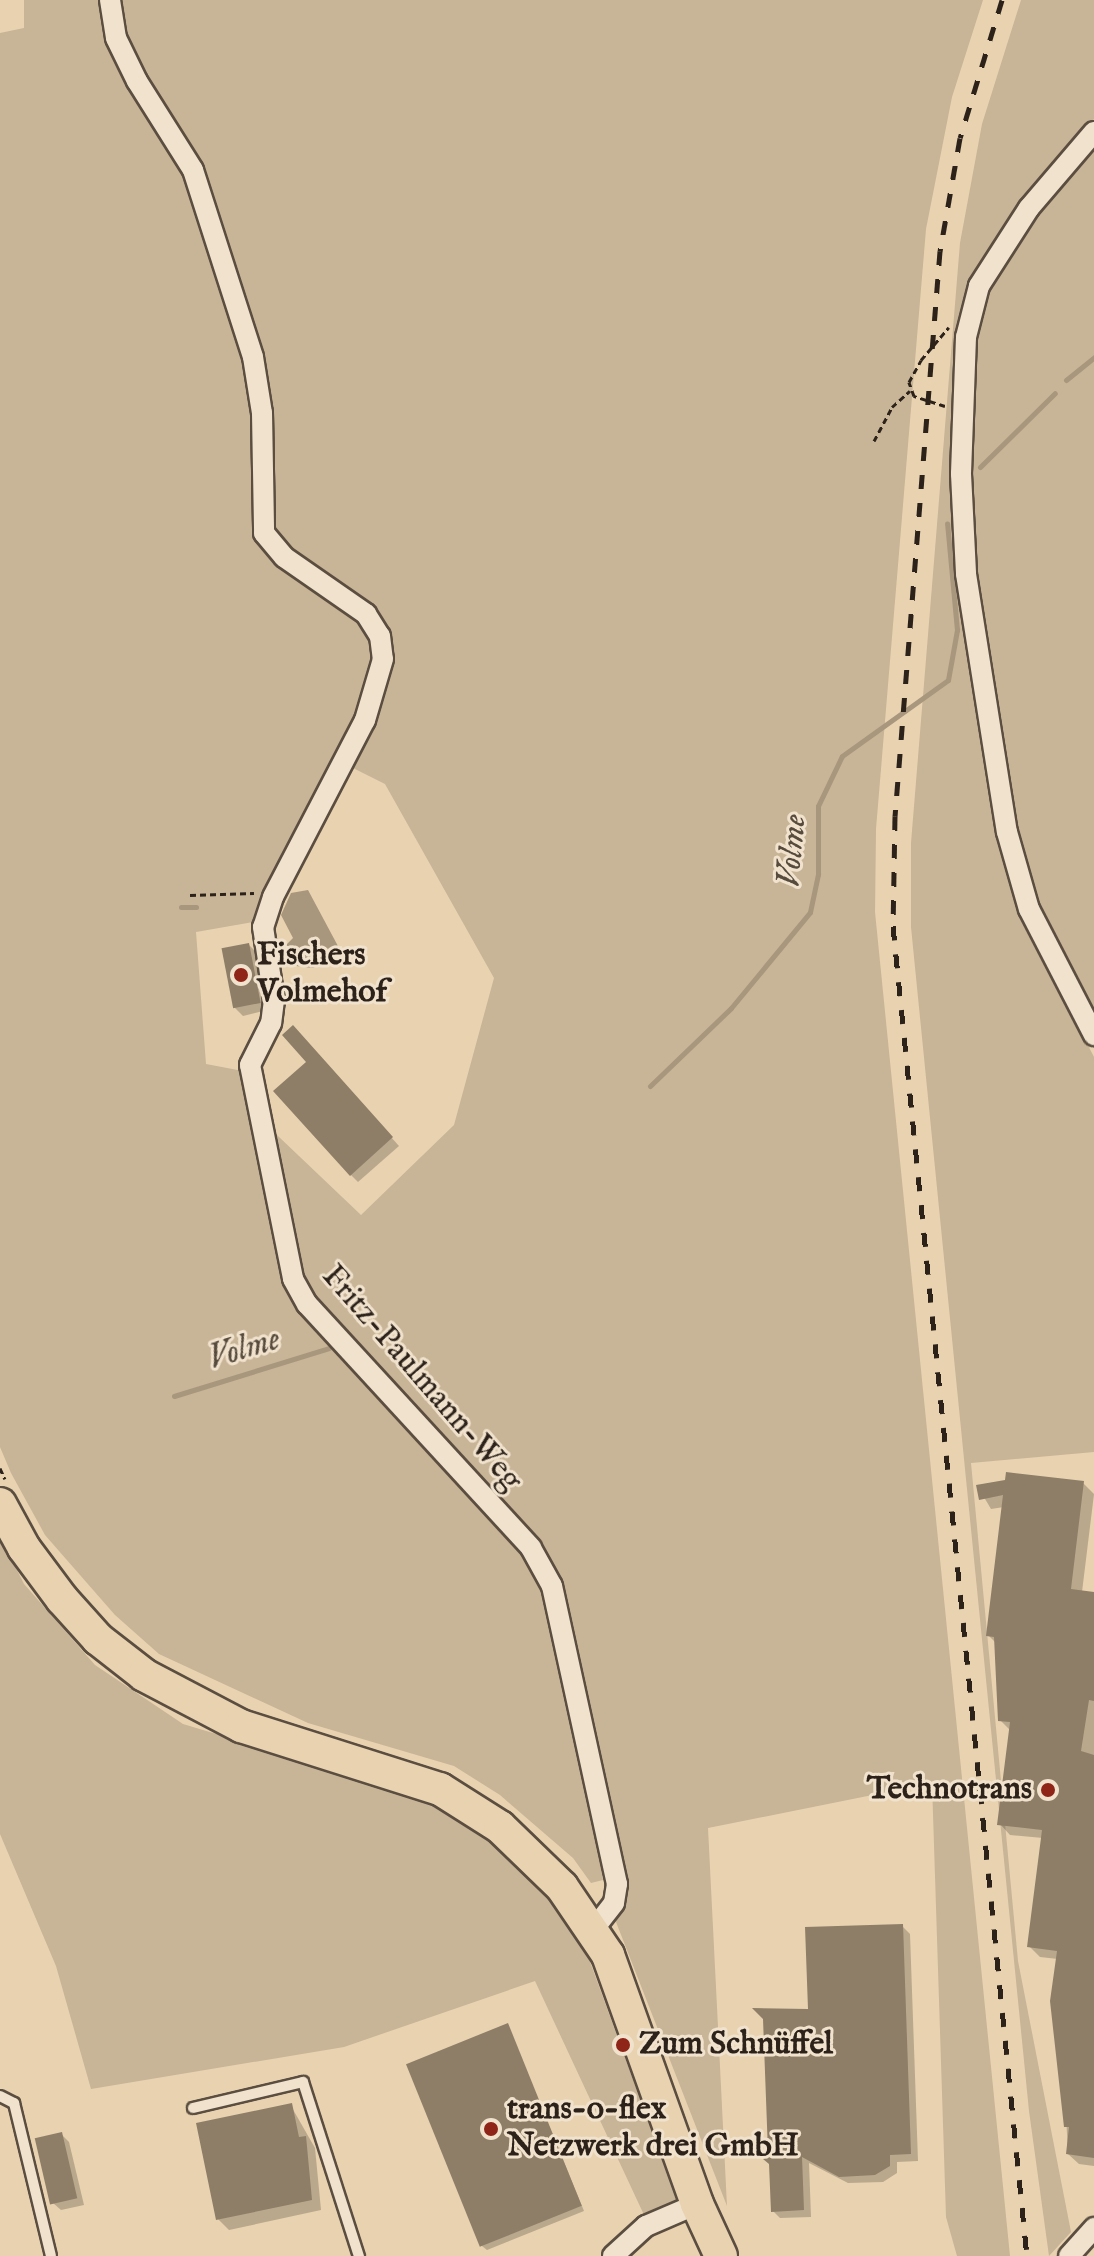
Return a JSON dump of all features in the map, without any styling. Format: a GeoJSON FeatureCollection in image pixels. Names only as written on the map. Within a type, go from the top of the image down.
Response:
{"type":"FeatureCollection","features":[{"type":"Feature","properties":{"kind":"main road"},"geometry":{"type":"LineString","coordinates":[[5,1496],[24,1548],[62,1599],[98,1639],[144,1675],[241,1726],[440,1789],[522,1847],[562,1887],[593,1930],[625,1997],[697,2204],[721,2256]]}},
{"type":"Feature","properties":{"kind":"street","name":"Fritz-Paulmann-Weg"},"geometry":{"type":"LineString","coordinates":[[110,0],[116,38],[137,81],[193,170],[249,343],[262,413],[264,533],[284,557],[366,614],[380,636],[383,659],[365,720],[273,897],[263,927],[274,1000],[271,1023],[250,1065],[293,1279],[307,1304],[531,1548],[552,1586],[617,1884],[614,1903],[593,1930]]}},
{"type":"Feature","properties":{"kind":"street"},"geometry":{"type":"LineString","coordinates":[[1094,132],[993,258],[970,319],[961,407],[966,574],[1007,832],[1029,909],[1094,1035]]}},
{"type":"Feature","properties":{"kind":"street"},"geometry":{"type":"LineString","coordinates":[[613,2256],[646,2226],[697,2204]]}},
{"type":"Feature","properties":{"kind":"street"},"geometry":{"type":"LineString","coordinates":[[1071,2254],[1094,2228]]}},
{"type":"Feature","properties":{"kind":"lane"},"geometry":{"type":"LineString","coordinates":[[193,2108],[303,2082],[359,2256]]}},
{"type":"Feature","properties":{"kind":"lane"},"geometry":{"type":"LineString","coordinates":[[0,2096],[14,2103],[51,2256]]}},
{"type":"Feature","properties":{"kind":"path"},"geometry":{"type":"LineString","coordinates":[[874,441],[892,407],[910,391],[921,360],[947,329],[970,319]]}},
{"type":"Feature","properties":{"kind":"path"},"geometry":{"type":"LineString","coordinates":[[910,391],[941,405],[961,407]]}},
{"type":"Feature","properties":{"kind":"path"},"geometry":{"type":"LineString","coordinates":[[190,895],[244,891],[273,897]]}},
{"type":"Feature","properties":{"kind":"path"},"geometry":{"type":"LineString","coordinates":[[0,1468],[5,1496]]}},
{"type":"Feature","properties":{"kind":"shaded area"},"geometry":{"type":"Polygon","coordinates":[[[24,0],[983,0],[952,97],[926,229],[876,829],[875,912],[1010,2256],[957,2256],[946,2217],[932,1783],[708,1828],[727,2206],[616,1922],[625,1893],[619,1843],[577,1653],[552,1577],[524,1535],[322,1309],[345,1355],[528,1559],[549,1597],[562,1637],[603,1880],[591,1883],[573,1858],[500,1795],[454,1766],[308,1723],[159,1654],[115,1615],[45,1535],[11,1473],[0,1447],[0,33],[24,28],[24,0]],[[349,766],[270,919],[196,932],[206,1064],[248,1072],[258,1117],[361,1215],[454,1125],[494,978],[385,784],[349,766]]]}},
{"type":"Feature","properties":{"kind":"shaded area"},"geometry":{"type":"Polygon","coordinates":[[[1021,0],[1094,0],[1094,119],[1020,203],[972,275],[957,344],[964,624],[1002,844],[1038,948],[1094,1057],[1094,1452],[971,1463],[1018,1961],[1071,2232],[1049,2256],[1029,2111],[911,927],[911,843],[960,243],[982,124],[1021,0]]]}},
{"type":"Feature","properties":{"kind":"shaded area"},"geometry":{"type":"Polygon","coordinates":[[[1094,148],[1094,1019],[1048,935],[1015,832],[971,570],[966,469],[976,334],[985,296],[1023,231],[1094,148]]]}},
{"type":"Feature","properties":{"kind":"shaded area"},"geometry":{"type":"Polygon","coordinates":[[[308,890],[339,948],[334,958],[313,968],[288,965],[287,944],[293,938],[281,915],[291,893],[308,890]]]}},
{"type":"Feature","properties":{"kind":"shaded area"},"geometry":{"type":"Polygon","coordinates":[[[0,1536],[24,1584],[95,1665],[183,1724],[414,1794],[499,1841],[557,1909],[589,1959],[677,2200],[645,2217],[535,1981],[344,2047],[91,2089],[56,1966],[0,1834],[0,1536]]]}},
{"type":"Feature","properties":{"kind":"building","name":"Fischers Volmehof"},"geometry":{"type":"Polygon","coordinates":[[[249,943],[261,1003],[233,1008],[222,948],[249,943]]]}},
{"type":"Feature","properties":{"kind":"building"},"geometry":{"type":"Polygon","coordinates":[[[293,1025],[393,1137],[350,1176],[273,1091],[306,1062],[282,1035],[293,1025]]]}},
{"type":"Feature","properties":{"kind":"building","name":"Technotrans"},"geometry":{"type":"Polygon","coordinates":[[[1006,1472],[1084,1481],[1071,1589],[1094,1592],[1094,1701],[1089,1700],[1081,1751],[1094,1755],[1094,2158],[1066,2154],[1069,2127],[1064,2127],[1050,2001],[1057,1951],[1027,1947],[1042,1830],[997,1825],[1010,1722],[998,1721],[994,1637],[986,1636],[1003,1495],[979,1500],[976,1485],[1005,1480],[1006,1472]]]}},
{"type":"Feature","properties":{"kind":"building"},"geometry":{"type":"Polygon","coordinates":[[[903,1924],[911,2154],[890,2155],[890,2166],[875,2175],[839,2177],[802,2157],[804,2210],[771,2212],[769,2164],[763,2159],[768,2152],[763,2019],[752,2008],[808,2009],[805,1927],[903,1924]]]}},
{"type":"Feature","properties":{"kind":"building","name":"trans-o-flex Netzwerk drei GmbH"},"geometry":{"type":"Polygon","coordinates":[[[508,2023],[582,2206],[480,2247],[406,2064],[508,2023]]]}},
{"type":"Feature","properties":{"kind":"building"},"geometry":{"type":"Polygon","coordinates":[[[292,2103],[299,2137],[306,2136],[312,2200],[216,2220],[196,2123],[292,2103]]]}},
{"type":"Feature","properties":{"kind":"building"},"geometry":{"type":"Polygon","coordinates":[[[62,2132],[77,2198],[50,2205],[35,2138],[62,2132]]]}},
{"type":"Feature","properties":{"kind":"waterway","name":"Volme"},"geometry":{"type":"LineString","coordinates":[[1066,380],[1094,357]]}},
{"type":"Feature","properties":{"kind":"waterway","name":"Volme"},"geometry":{"type":"LineString","coordinates":[[980,467],[1055,393]]}},
{"type":"Feature","properties":{"kind":"waterway","name":"Volme"},"geometry":{"type":"LineString","coordinates":[[650,1086],[731,1008],[810,912],[818,874],[818,806],[842,756],[948,680],[957,630],[947,523]]}},
{"type":"Feature","properties":{"kind":"waterway","name":"Volme"},"geometry":{"type":"LineString","coordinates":[[181,907],[196,907]]}},
{"type":"Feature","properties":{"kind":"waterway","name":"Volme"},"geometry":{"type":"LineString","coordinates":[[174,1396],[329,1348]]}},
{"type":"Feature","properties":{"kind":"railway"},"geometry":{"type":"LineString","coordinates":[[1002,0],[960,138],[940,251],[895,816],[893,926],[1027,2256]]}},
{"type":"Feature","properties":{"kind":"place","name":"Fischers Volmehof"},"geometry":{"type":"Point","coordinates":[241,975]}},
{"type":"Feature","properties":{"kind":"place","name":"Technotrans"},"geometry":{"type":"Point","coordinates":[1048,1790]}},
{"type":"Feature","properties":{"kind":"place","name":"Zum Schnüffel"},"geometry":{"type":"Point","coordinates":[623,2045]}},
{"type":"Feature","properties":{"kind":"place","name":"trans-o-flex Netzwerk drei GmbH"},"geometry":{"type":"Point","coordinates":[491,2129]}}]}
